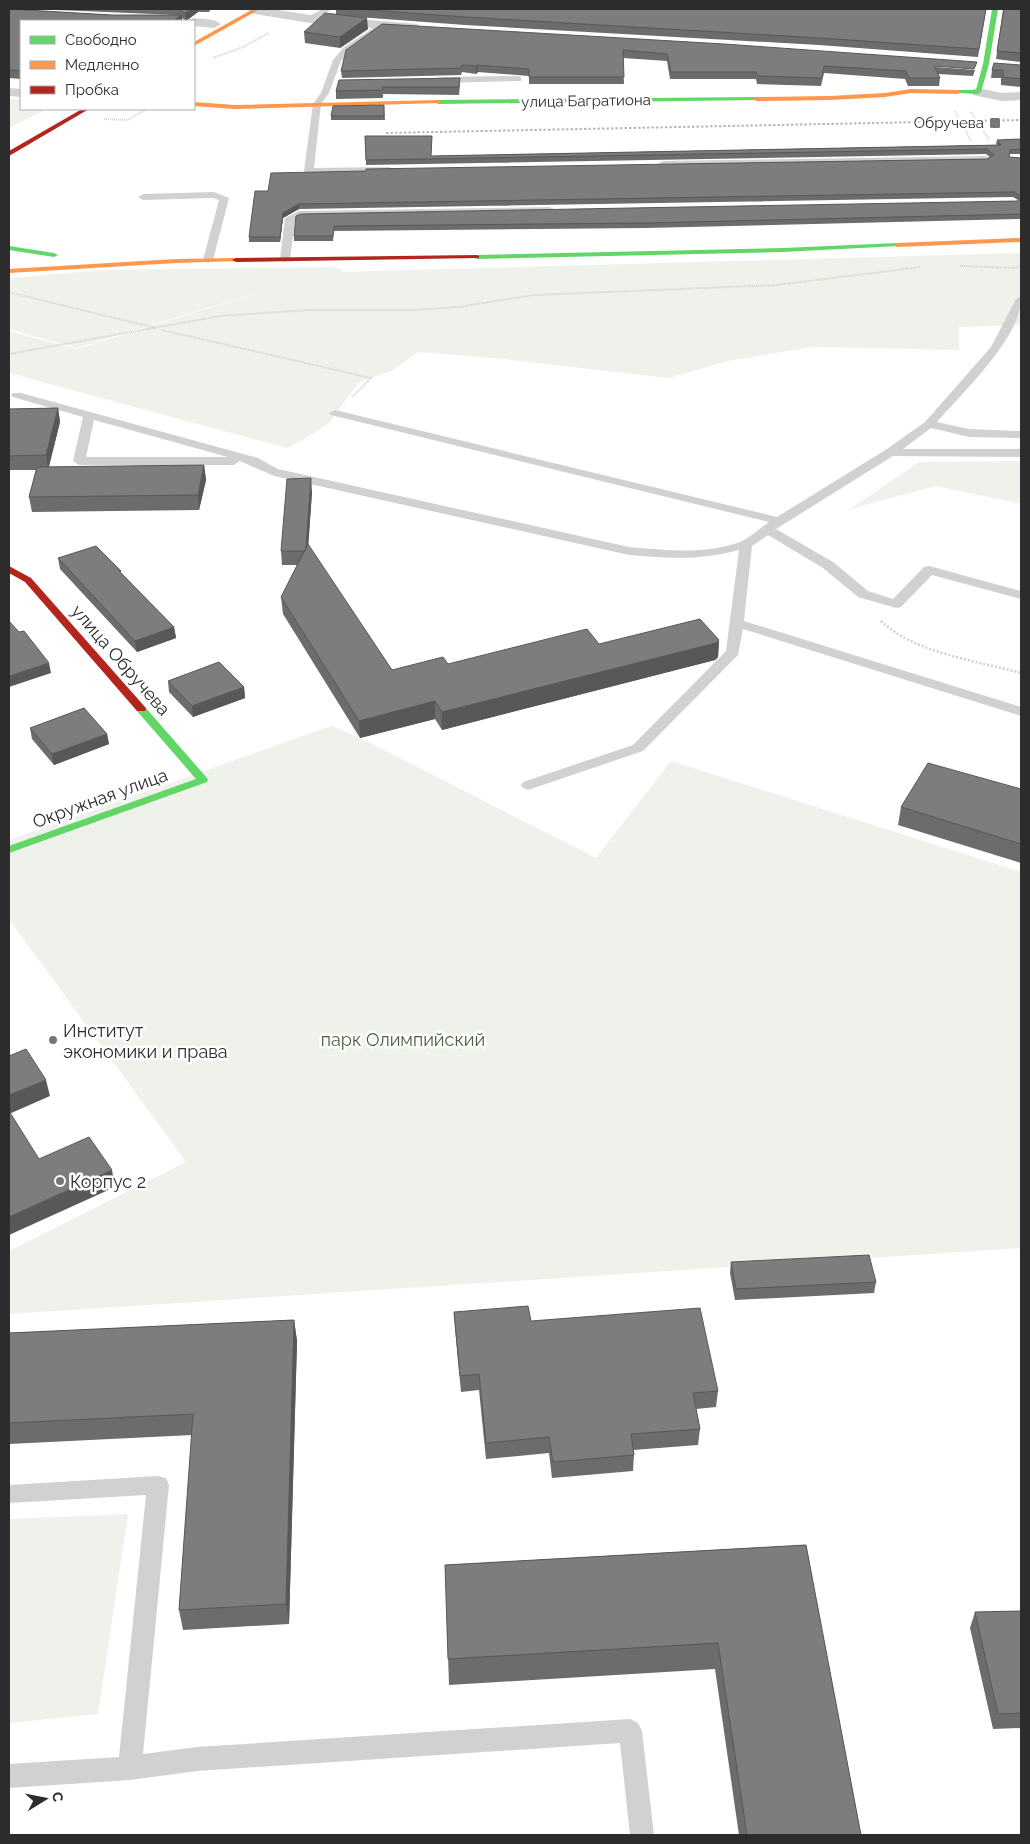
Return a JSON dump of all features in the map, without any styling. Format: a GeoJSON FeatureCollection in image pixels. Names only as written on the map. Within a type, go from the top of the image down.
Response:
{"type":"FeatureCollection","features":[{"type":"Feature","properties":{"kind":"street"},"geometry":{"type":"LineString","coordinates":[[195,43],[251,9]]}},
{"type":"Feature","properties":{"kind":"street"},"geometry":{"type":"LineString","coordinates":[[195,34],[214,24],[251,9],[304,18],[430,29]]}},
{"type":"Feature","properties":{"kind":"street"},"geometry":{"type":"LineString","coordinates":[[978,92],[981,64],[995,9]]}},
{"type":"Feature","properties":{"kind":"street"},"geometry":{"type":"LineString","coordinates":[[195,22],[214,24]]}},
{"type":"Feature","properties":{"kind":"street"},"geometry":{"type":"LineString","coordinates":[[981,64],[1004,65]]}},
{"type":"Feature","properties":{"kind":"street","name":"улица Багратиона"},"geometry":{"type":"LineString","coordinates":[[195,104],[235,107],[317,104],[830,98],[885,95],[911,90],[978,92],[1002,96],[1021,96]]}},
{"type":"Feature","properties":{"kind":"street"},"geometry":{"type":"LineString","coordinates":[[31,128],[63,110]]}},
{"type":"Feature","properties":{"kind":"street"},"geometry":{"type":"LineString","coordinates":[[9,154],[84,110]]}},
{"type":"Feature","properties":{"kind":"street"},"geometry":{"type":"LineString","coordinates":[[9,271],[208,260],[783,250],[1021,240]]}},
{"type":"Feature","properties":{"kind":"street"},"geometry":{"type":"LineString","coordinates":[[9,248],[65,256],[176,261]]}},
{"type":"Feature","properties":{"kind":"street","name":"улица Обручева"},"geometry":{"type":"LineString","coordinates":[[9,569],[28,580],[203,780]]}},
{"type":"Feature","properties":{"kind":"street","name":"Окружная улица"},"geometry":{"type":"LineString","coordinates":[[9,850],[203,780]]}},
{"type":"Feature","properties":{"kind":"lane"},"geometry":{"type":"LineString","coordinates":[[304,18],[328,9]]}},
{"type":"Feature","properties":{"kind":"lane"},"geometry":{"type":"LineString","coordinates":[[382,26],[347,49],[337,60],[332,83],[317,104],[309,172],[394,170]]}},
{"type":"Feature","properties":{"kind":"lane"},"geometry":{"type":"LineString","coordinates":[[426,80],[518,79]]}},
{"type":"Feature","properties":{"kind":"lane"},"geometry":{"type":"LineString","coordinates":[[656,164],[986,159]]}},
{"type":"Feature","properties":{"kind":"lane"},"geometry":{"type":"LineString","coordinates":[[143,197],[214,195],[224,198],[208,260]]}},
{"type":"Feature","properties":{"kind":"lane"},"geometry":{"type":"LineString","coordinates":[[285,259],[290,218],[299,214],[564,210]]}},
{"type":"Feature","properties":{"kind":"lane"},"geometry":{"type":"LineString","coordinates":[[17,395],[254,461],[274,472],[629,551],[681,554],[712,553],[746,544],[773,525],[891,452],[929,424],[996,348],[1021,298]]}},
{"type":"Feature","properties":{"kind":"lane"},"geometry":{"type":"LineString","coordinates":[[1012,317],[1021,331]]}},
{"type":"Feature","properties":{"kind":"lane"},"geometry":{"type":"LineString","coordinates":[[335,414],[773,525],[828,565],[863,594],[896,604],[929,570],[1021,595]]}},
{"type":"Feature","properties":{"kind":"lane"},"geometry":{"type":"LineString","coordinates":[[89,415],[79,461],[254,461]]}},
{"type":"Feature","properties":{"kind":"lane"},"geometry":{"type":"LineString","coordinates":[[929,424],[969,433],[1021,435]]}},
{"type":"Feature","properties":{"kind":"lane"},"geometry":{"type":"LineString","coordinates":[[891,452],[1021,453]]}},
{"type":"Feature","properties":{"kind":"lane"},"geometry":{"type":"LineString","coordinates":[[528,785],[638,748],[733,652],[746,544]]}},
{"type":"Feature","properties":{"kind":"lane"},"geometry":{"type":"LineString","coordinates":[[737,623],[1021,712]]}},
{"type":"Feature","properties":{"kind":"lane"},"geometry":{"type":"LineString","coordinates":[[9,1494],[158,1485],[130,1768]]}},
{"type":"Feature","properties":{"kind":"lane"},"geometry":{"type":"LineString","coordinates":[[9,1776],[130,1768],[197,1758],[630,1731],[642,1835]]}},
{"type":"Feature","properties":{"kind":"path"},"geometry":{"type":"LineString","coordinates":[[212,58],[243,47],[304,18]]}},
{"type":"Feature","properties":{"kind":"path"},"geometry":{"type":"LineString","coordinates":[[100,118],[124,122],[133,120],[146,110]]}},
{"type":"Feature","properties":{"kind":"path"},"geometry":{"type":"LineString","coordinates":[[971,112],[990,144]]}},
{"type":"Feature","properties":{"kind":"path"},"geometry":{"type":"LineString","coordinates":[[965,129],[972,144]]}},
{"type":"Feature","properties":{"kind":"path"},"geometry":{"type":"LineString","coordinates":[[952,265],[1015,268],[1021,266]]}},
{"type":"Feature","properties":{"kind":"path"},"geometry":{"type":"LineString","coordinates":[[9,354],[159,329],[220,316],[309,310],[413,310],[458,307],[535,295],[776,285],[927,267]]}},
{"type":"Feature","properties":{"kind":"path"},"geometry":{"type":"LineString","coordinates":[[9,292],[371,378],[335,414]]}},
{"type":"Feature","properties":{"kind":"path"},"geometry":{"type":"LineString","coordinates":[[863,594],[884,626],[911,641],[1021,673]]}},
{"type":"Feature","properties":{"kind":"green space"},"geometry":{"type":"Polygon","coordinates":[[[9,99],[20,100],[20,110],[45,110],[9,128],[9,99]]]}},
{"type":"Feature","properties":{"kind":"green space"},"geometry":{"type":"Polygon","coordinates":[[[1021,253],[1021,325],[959,327],[959,350],[811,347],[728,361],[669,378],[493,358],[419,352],[391,371],[359,382],[329,423],[287,448],[9,373],[9,331],[76,349],[267,290],[76,348],[9,329],[9,278],[104,270],[333,267],[344,270],[340,272],[1021,253]]]}},
{"type":"Feature","properties":{"kind":"green space"},"geometry":{"type":"Polygon","coordinates":[[[1021,461],[1021,504],[936,486],[850,509],[919,462],[1021,461]]]}},
{"type":"Feature","properties":{"kind":"green space","name":"парк Олимпийский"},"geometry":{"type":"Polygon","coordinates":[[[331,726],[360,738],[596,858],[671,761],[1021,872],[1021,1248],[9,1314],[9,1251],[186,1162],[9,919],[9,840],[331,726]]]}},
{"type":"Feature","properties":{"kind":"green space"},"geometry":{"type":"Polygon","coordinates":[[[128,1514],[98,1714],[9,1723],[9,1519],[128,1514]]]}},
{"type":"Feature","properties":{"kind":"building"},"geometry":{"type":"Polygon","coordinates":[[[9,9],[112,15],[182,15],[174,20],[20,20],[20,71],[9,70],[9,9]]]}},
{"type":"Feature","properties":{"kind":"building"},"geometry":{"type":"Polygon","coordinates":[[[178,9],[191,9],[185,13],[178,9]]]}},
{"type":"Feature","properties":{"kind":"building"},"geometry":{"type":"Polygon","coordinates":[[[355,9],[986,9],[979,49],[355,9]]]}},
{"type":"Feature","properties":{"kind":"building"},"geometry":{"type":"Polygon","coordinates":[[[1004,9],[1021,9],[1021,53],[997,51],[1004,9]]]}},
{"type":"Feature","properties":{"kind":"building"},"geometry":{"type":"Polygon","coordinates":[[[325,13],[367,18],[340,37],[304,32],[325,13]]]}},
{"type":"Feature","properties":{"kind":"building"},"geometry":{"type":"Polygon","coordinates":[[[382,24],[724,44],[977,62],[974,69],[934,66],[940,78],[909,78],[906,71],[824,66],[822,78],[758,76],[756,72],[671,72],[667,54],[623,50],[624,77],[529,77],[529,69],[477,65],[462,65],[461,68],[341,71],[346,50],[382,24]]]}},
{"type":"Feature","properties":{"kind":"building"},"geometry":{"type":"Polygon","coordinates":[[[994,63],[1021,65],[1021,79],[1003,77],[1003,70],[992,70],[994,63]]]}},
{"type":"Feature","properties":{"kind":"building"},"geometry":{"type":"Polygon","coordinates":[[[460,78],[459,87],[382,87],[383,90],[336,91],[339,80],[460,78]]]}},
{"type":"Feature","properties":{"kind":"building"},"geometry":{"type":"Polygon","coordinates":[[[384,105],[384,116],[331,116],[333,106],[384,105]]]}},
{"type":"Feature","properties":{"kind":"building"},"geometry":{"type":"Polygon","coordinates":[[[365,136],[432,136],[431,156],[1001,145],[997,140],[1021,139],[1021,149],[1010,150],[1009,157],[1021,158],[1021,197],[1014,192],[299,204],[283,213],[280,237],[249,237],[255,191],[268,191],[271,173],[366,171],[366,169],[987,159],[994,155],[987,149],[366,160],[365,136]]]}},
{"type":"Feature","properties":{"kind":"building"},"geometry":{"type":"Polygon","coordinates":[[[1021,197],[1021,214],[646,223],[334,226],[333,236],[294,236],[296,216],[301,214],[1017,201],[1021,197]]]}},
{"type":"Feature","properties":{"kind":"building"},"geometry":{"type":"Polygon","coordinates":[[[58,408],[46,455],[9,456],[9,409],[58,408]]]}},
{"type":"Feature","properties":{"kind":"building"},"geometry":{"type":"Polygon","coordinates":[[[204,465],[198,495],[29,497],[37,467],[204,465]]]}},
{"type":"Feature","properties":{"kind":"building"},"geometry":{"type":"Polygon","coordinates":[[[311,478],[305,551],[281,551],[287,479],[311,478]]]}},
{"type":"Feature","properties":{"kind":"building"},"geometry":{"type":"Polygon","coordinates":[[[308,544],[392,670],[443,657],[448,664],[587,629],[599,644],[700,619],[719,640],[716,643],[442,712],[435,701],[359,721],[281,597],[308,544]]]}},
{"type":"Feature","properties":{"kind":"building"},"geometry":{"type":"Polygon","coordinates":[[[96,546],[174,627],[135,641],[58,558],[96,546]]]}},
{"type":"Feature","properties":{"kind":"building"},"geometry":{"type":"Polygon","coordinates":[[[9,621],[19,632],[24,631],[49,663],[9,676],[9,621]]]}},
{"type":"Feature","properties":{"kind":"building"},"geometry":{"type":"Polygon","coordinates":[[[219,662],[244,687],[192,706],[168,681],[219,662]]]}},
{"type":"Feature","properties":{"kind":"building"},"geometry":{"type":"Polygon","coordinates":[[[84,708],[107,734],[52,754],[30,728],[84,708]]]}},
{"type":"Feature","properties":{"kind":"building"},"geometry":{"type":"Polygon","coordinates":[[[928,763],[1021,789],[1021,844],[901,807],[928,763]]]}},
{"type":"Feature","properties":{"kind":"building"},"geometry":{"type":"Polygon","coordinates":[[[26,1049],[46,1080],[9,1095],[9,1056],[26,1049]]]}},
{"type":"Feature","properties":{"kind":"building","name":"Корпус 2"},"geometry":{"type":"Polygon","coordinates":[[[9,1111],[39,1159],[89,1137],[112,1170],[9,1217],[9,1111]]]}},
{"type":"Feature","properties":{"kind":"building"},"geometry":{"type":"Polygon","coordinates":[[[869,1255],[876,1282],[736,1289],[731,1262],[869,1255]]]}},
{"type":"Feature","properties":{"kind":"building"},"geometry":{"type":"Polygon","coordinates":[[[528,1306],[531,1321],[700,1308],[718,1391],[693,1393],[700,1429],[631,1434],[634,1455],[553,1462],[549,1437],[486,1443],[479,1374],[460,1376],[454,1312],[528,1306]]]}},
{"type":"Feature","properties":{"kind":"building"},"geometry":{"type":"Polygon","coordinates":[[[294,1320],[286,1604],[179,1610],[193,1414],[9,1423],[9,1333],[294,1320]]]}},
{"type":"Feature","properties":{"kind":"building"},"geometry":{"type":"Polygon","coordinates":[[[806,1545],[861,1835],[747,1835],[718,1643],[448,1659],[445,1565],[806,1545]]]}},
{"type":"Feature","properties":{"kind":"building"},"geometry":{"type":"Polygon","coordinates":[[[1021,1611],[1021,1713],[998,1714],[975,1612],[1021,1611]]]}},
{"type":"Feature","properties":{"kind":"railway"},"geometry":{"type":"LineString","coordinates":[[386,133],[1021,120]]}},
{"type":"Feature","properties":{"kind":"traffic: fast"},"geometry":{"type":"LineString","coordinates":[[958,92],[978,92],[986,64],[995,9]]}},
{"type":"Feature","properties":{"kind":"traffic: fast"},"geometry":{"type":"LineString","coordinates":[[438,102],[756,99]]}},
{"type":"Feature","properties":{"kind":"traffic: fast"},"geometry":{"type":"LineString","coordinates":[[477,257],[783,250],[897,245]]}},
{"type":"Feature","properties":{"kind":"traffic: fast"},"geometry":{"type":"LineString","coordinates":[[9,248],[54,255]]}},
{"type":"Feature","properties":{"kind":"traffic: fast"},"geometry":{"type":"LineString","coordinates":[[9,850],[203,780],[141,709]]}},
{"type":"Feature","properties":{"kind":"traffic: slow"},"geometry":{"type":"LineString","coordinates":[[195,43],[257,9]]}},
{"type":"Feature","properties":{"kind":"traffic: slow"},"geometry":{"type":"LineString","coordinates":[[756,99],[830,98],[885,95],[911,91],[958,92]]}},
{"type":"Feature","properties":{"kind":"traffic: slow"},"geometry":{"type":"LineString","coordinates":[[195,104],[235,107],[438,102]]}},
{"type":"Feature","properties":{"kind":"traffic: slow"},"geometry":{"type":"LineString","coordinates":[[897,245],[1021,240]]}},
{"type":"Feature","properties":{"kind":"traffic: slow"},"geometry":{"type":"LineString","coordinates":[[9,271],[176,261],[236,260]]}},
{"type":"Feature","properties":{"kind":"traffic: jam"},"geometry":{"type":"LineString","coordinates":[[9,154],[84,110]]}},
{"type":"Feature","properties":{"kind":"traffic: jam"},"geometry":{"type":"LineString","coordinates":[[236,260],[477,257]]}},
{"type":"Feature","properties":{"kind":"traffic: jam"},"geometry":{"type":"LineString","coordinates":[[9,569],[28,580],[141,709]]}},
{"type":"Feature","properties":{"kind":"place","name":"Обручева"},"geometry":{"type":"Point","coordinates":[995,123]}},
{"type":"Feature","properties":{"kind":"place","name":"Институт экономики и права"},"geometry":{"type":"Point","coordinates":[53,1040]}},
{"type":"Feature","properties":{"kind":"place","name":"Корпус 2"},"geometry":{"type":"Point","coordinates":[60,1181]}}]}
